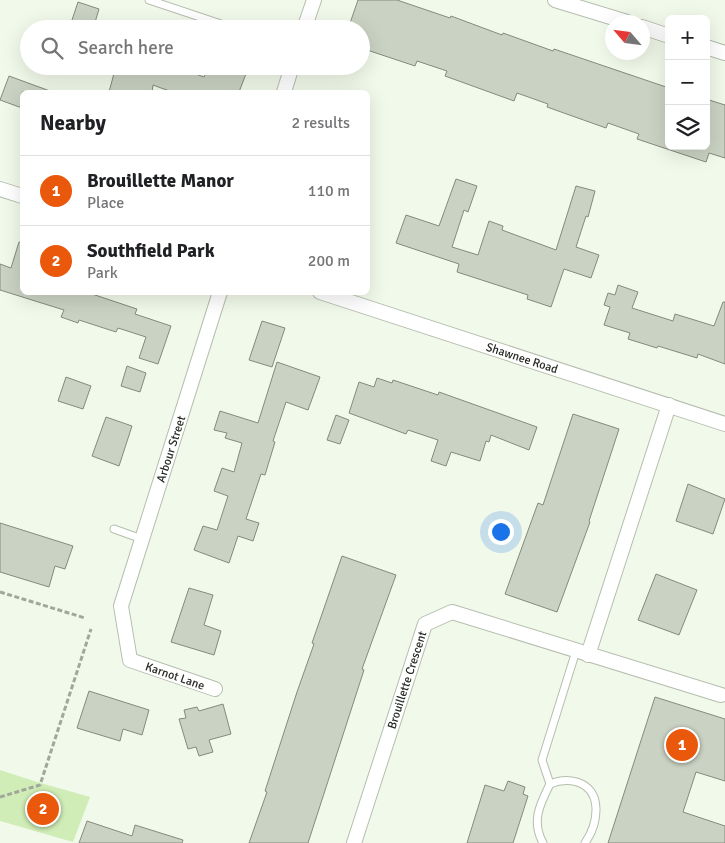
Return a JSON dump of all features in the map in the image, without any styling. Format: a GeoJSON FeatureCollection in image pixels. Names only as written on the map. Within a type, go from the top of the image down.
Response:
{"type":"FeatureCollection","features":[{"type":"Feature","properties":{"kind":"street"},"geometry":{"type":"LineString","coordinates":[[307,20],[314,0]]}},
{"type":"Feature","properties":{"kind":"street"},"geometry":{"type":"LineString","coordinates":[[555,0],[605,15]]}},
{"type":"Feature","properties":{"kind":"street"},"geometry":{"type":"LineString","coordinates":[[650,30],[665,35]]}},
{"type":"Feature","properties":{"kind":"street"},"geometry":{"type":"LineString","coordinates":[[710,49],[725,53]]}},
{"type":"Feature","properties":{"kind":"street"},"geometry":{"type":"LineString","coordinates":[[285,90],[289,75]]}},
{"type":"Feature","properties":{"kind":"street"},"geometry":{"type":"LineString","coordinates":[[0,189],[20,195]]}},
{"type":"Feature","properties":{"kind":"street","name":"Arbour Street"},"geometry":{"type":"LineString","coordinates":[[120,606],[219,295]]}},
{"type":"Feature","properties":{"kind":"street","name":"Shawnee Road"},"geometry":{"type":"LineString","coordinates":[[329,295],[725,424]]}},
{"type":"Feature","properties":{"kind":"street"},"geometry":{"type":"LineString","coordinates":[[582,653],[669,406]]}},
{"type":"Feature","properties":{"kind":"street","name":"Karnot Lane"},"geometry":{"type":"LineString","coordinates":[[120,606],[130,660],[215,690]]}},
{"type":"Feature","properties":{"kind":"street","name":"Brouillette Crescent"},"geometry":{"type":"LineString","coordinates":[[354,843],[425,624],[452,612],[721,695]]}},
{"type":"Feature","properties":{"kind":"lane"},"geometry":{"type":"LineString","coordinates":[[149,0],[209,20]]}},
{"type":"Feature","properties":{"kind":"lane"},"geometry":{"type":"LineString","coordinates":[[114,529],[142,539]]}},
{"type":"Feature","properties":{"kind":"lane"},"geometry":{"type":"LineString","coordinates":[[550,784],[542,760],[582,653]]}},
{"type":"Feature","properties":{"kind":"lane"},"geometry":{"type":"LineString","coordinates":[[543,843],[537,833],[539,807],[550,784],[558,780],[571,780],[584,785],[594,794],[597,808],[594,826],[585,843]]}},
{"type":"Feature","properties":{"kind":"path"},"geometry":{"type":"LineString","coordinates":[[0,592],[85,618]]}},
{"type":"Feature","properties":{"kind":"path"},"geometry":{"type":"LineString","coordinates":[[0,797],[40,785],[91,629]]}},
{"type":"Feature","properties":{"kind":"green space"},"geometry":{"type":"Polygon","coordinates":[[[0,770],[90,797],[73,842],[0,821],[0,770]]]}},
{"type":"Feature","properties":{"kind":"building"},"geometry":{"type":"Polygon","coordinates":[[[358,0],[397,0],[450,18],[451,16],[502,35],[503,33],[553,51],[554,49],[665,87],[665,148],[637,139],[639,134],[608,123],[606,128],[547,107],[548,104],[517,93],[514,101],[445,76],[447,71],[417,61],[415,66],[370,51],[370,20],[351,20],[358,0]]]}},
{"type":"Feature","properties":{"kind":"building"},"geometry":{"type":"Polygon","coordinates":[[[78,2],[99,9],[96,20],[72,20],[78,2]]]}},
{"type":"Feature","properties":{"kind":"building"},"geometry":{"type":"Polygon","coordinates":[[[114,75],[198,75],[204,77],[205,75],[246,75],[240,90],[167,90],[153,85],[152,90],[110,90],[114,75]]]}},
{"type":"Feature","properties":{"kind":"building"},"geometry":{"type":"Polygon","coordinates":[[[9,76],[47,90],[20,90],[20,107],[0,100],[9,76]]]}},
{"type":"Feature","properties":{"kind":"building"},"geometry":{"type":"Polygon","coordinates":[[[710,100],[725,105],[725,158],[709,153],[706,162],[670,150],[710,150],[710,100]]]}},
{"type":"Feature","properties":{"kind":"building"},"geometry":{"type":"Polygon","coordinates":[[[456,179],[477,186],[468,212],[464,210],[452,247],[478,255],[489,221],[503,226],[502,230],[556,250],[576,186],[595,191],[588,217],[586,216],[576,247],[599,255],[591,278],[564,269],[551,307],[527,299],[528,295],[457,272],[459,264],[396,243],[406,215],[439,226],[456,179]]]}},
{"type":"Feature","properties":{"kind":"building"},"geometry":{"type":"Polygon","coordinates":[[[19,242],[20,295],[95,295],[137,309],[135,314],[171,326],[158,364],[139,358],[146,337],[118,328],[116,332],[79,320],[78,323],[61,317],[64,310],[0,290],[0,264],[11,268],[19,242]]]}},
{"type":"Feature","properties":{"kind":"building"},"geometry":{"type":"Polygon","coordinates":[[[618,285],[638,292],[632,308],[673,321],[675,314],[714,326],[723,302],[725,302],[725,364],[698,354],[697,358],[628,339],[630,333],[604,325],[610,307],[604,305],[608,293],[615,295],[618,285]]]}},
{"type":"Feature","properties":{"kind":"building"},"geometry":{"type":"Polygon","coordinates":[[[262,321],[285,328],[272,367],[249,360],[262,321]]]}},
{"type":"Feature","properties":{"kind":"building"},"geometry":{"type":"Polygon","coordinates":[[[277,362],[320,377],[308,410],[286,402],[273,441],[275,442],[265,475],[261,474],[246,519],[259,523],[253,541],[238,536],[229,563],[194,550],[203,526],[217,530],[228,496],[214,491],[222,468],[234,472],[242,443],[225,438],[227,433],[214,430],[220,411],[258,423],[277,362]]]}},
{"type":"Feature","properties":{"kind":"building"},"geometry":{"type":"Polygon","coordinates":[[[127,366],[146,373],[140,392],[121,386],[127,366]]]}},
{"type":"Feature","properties":{"kind":"building"},"geometry":{"type":"Polygon","coordinates":[[[66,377],[91,386],[83,409],[58,401],[66,377]]]}},
{"type":"Feature","properties":{"kind":"building"},"geometry":{"type":"Polygon","coordinates":[[[377,378],[392,383],[393,380],[438,395],[439,392],[537,427],[529,450],[491,435],[489,442],[486,441],[480,461],[451,452],[446,466],[431,461],[438,440],[408,430],[406,434],[349,413],[359,382],[374,387],[377,378]]]}},
{"type":"Feature","properties":{"kind":"building"},"geometry":{"type":"Polygon","coordinates":[[[573,414],[619,429],[590,522],[557,612],[505,594],[538,503],[543,505],[573,414]]]}},
{"type":"Feature","properties":{"kind":"building"},"geometry":{"type":"Polygon","coordinates":[[[336,415],[349,420],[340,444],[327,440],[336,415]]]}},
{"type":"Feature","properties":{"kind":"building"},"geometry":{"type":"Polygon","coordinates":[[[106,417],[132,426],[119,466],[92,456],[106,417]]]}},
{"type":"Feature","properties":{"kind":"building"},"geometry":{"type":"Polygon","coordinates":[[[688,484],[725,499],[713,534],[676,521],[688,484]]]}},
{"type":"Feature","properties":{"kind":"building"},"geometry":{"type":"Polygon","coordinates":[[[0,523],[73,546],[65,569],[55,566],[49,587],[0,572],[0,523]]]}},
{"type":"Feature","properties":{"kind":"building"},"geometry":{"type":"Polygon","coordinates":[[[342,556],[396,575],[362,669],[364,670],[308,843],[249,843],[314,644],[312,643],[342,556]]]}},
{"type":"Feature","properties":{"kind":"building"},"geometry":{"type":"Polygon","coordinates":[[[656,574],[697,590],[679,635],[638,620],[656,574]]]}},
{"type":"Feature","properties":{"kind":"building"},"geometry":{"type":"Polygon","coordinates":[[[189,588],[213,595],[204,625],[221,631],[214,655],[171,642],[189,588]]]}},
{"type":"Feature","properties":{"kind":"building"},"geometry":{"type":"Polygon","coordinates":[[[89,691],[149,710],[142,735],[123,729],[120,741],[77,728],[89,691]]]}},
{"type":"Feature","properties":{"kind":"building"},"geometry":{"type":"Polygon","coordinates":[[[655,697],[725,719],[725,781],[696,772],[683,812],[725,826],[725,843],[608,843],[655,697]]]}},
{"type":"Feature","properties":{"kind":"building"},"geometry":{"type":"Polygon","coordinates":[[[223,704],[231,734],[209,740],[213,752],[199,756],[196,747],[188,749],[179,719],[186,718],[184,710],[197,707],[199,711],[223,704]]]}},
{"type":"Feature","properties":{"kind":"building"},"geometry":{"type":"Polygon","coordinates":[[[508,781],[525,787],[523,794],[528,796],[513,843],[467,843],[485,785],[504,791],[508,781]]]}},
{"type":"Feature","properties":{"kind":"building"},"geometry":{"type":"Polygon","coordinates":[[[87,821],[132,836],[135,825],[183,840],[182,843],[79,843],[87,821]]]}},
{"type":"Feature","properties":{"kind":"place","name":"Brouillette Manor"},"geometry":{"type":"Point","coordinates":[682,745]}},
{"type":"Feature","properties":{"kind":"place","name":"Southfield Park"},"geometry":{"type":"Point","coordinates":[43,809]}}]}
